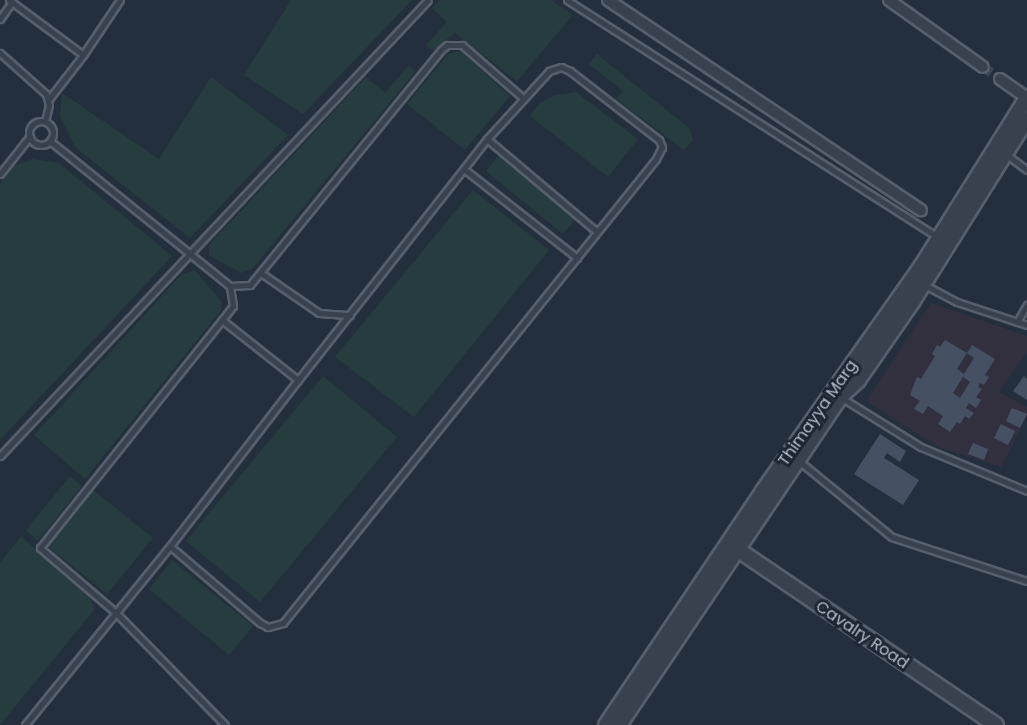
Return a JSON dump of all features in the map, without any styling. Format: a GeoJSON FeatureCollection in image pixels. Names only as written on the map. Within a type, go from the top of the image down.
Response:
{"type":"FeatureCollection","features":[{"type":"Feature","properties":{"kind":"street"},"geometry":{"type":"LineString","coordinates":[[608,0],[921,210]]}},
{"type":"Feature","properties":{"kind":"street"},"geometry":{"type":"LineString","coordinates":[[889,0],[983,67]]}},
{"type":"Feature","properties":{"kind":"street"},"geometry":{"type":"LineString","coordinates":[[1000,79],[1027,98]]}},
{"type":"Feature","properties":{"kind":"street","name":"Thimayya Marg"},"geometry":{"type":"LineString","coordinates":[[606,725],[733,546],[940,238],[1027,98]]}},
{"type":"Feature","properties":{"kind":"street","name":"Thimayya Marg"},"geometry":{"type":"LineString","coordinates":[[768,494],[798,460],[840,397],[858,380],[923,284],[1027,120]]}},
{"type":"Feature","properties":{"kind":"street","name":"Thimayya Marg"},"geometry":{"type":"LineString","coordinates":[[619,725],[733,546]]}},
{"type":"Feature","properties":{"kind":"street","name":"Cavalry Road"},"geometry":{"type":"LineString","coordinates":[[733,546],[996,725]]}},
{"type":"Feature","properties":{"kind":"lane"},"geometry":{"type":"LineString","coordinates":[[45,121],[49,99],[83,55],[120,0]]}},
{"type":"Feature","properties":{"kind":"lane"},"geometry":{"type":"LineString","coordinates":[[0,456],[428,0]]}},
{"type":"Feature","properties":{"kind":"lane"},"geometry":{"type":"LineString","coordinates":[[567,0],[940,238]]}},
{"type":"Feature","properties":{"kind":"lane"},"geometry":{"type":"LineString","coordinates":[[0,19],[10,1],[83,55]]}},
{"type":"Feature","properties":{"kind":"lane"},"geometry":{"type":"LineString","coordinates":[[50,141],[230,286],[250,285],[447,45],[462,45],[523,98]]}},
{"type":"Feature","properties":{"kind":"lane"},"geometry":{"type":"LineString","coordinates":[[0,53],[41,88],[49,99]]}},
{"type":"Feature","properties":{"kind":"lane"},"geometry":{"type":"LineString","coordinates":[[25,725],[170,546],[297,380],[487,139],[549,71],[561,67],[570,71],[659,140],[662,147],[656,159],[282,623],[268,627],[260,623],[170,546]]}},
{"type":"Feature","properties":{"kind":"lane"},"geometry":{"type":"LineString","coordinates":[[45,121],[53,129],[50,141]]}},
{"type":"Feature","properties":{"kind":"lane"},"geometry":{"type":"LineString","coordinates":[[45,121],[33,123],[29,130],[30,136],[38,144],[50,141]]}},
{"type":"Feature","properties":{"kind":"lane"},"geometry":{"type":"LineString","coordinates":[[0,174],[30,136]]}},
{"type":"Feature","properties":{"kind":"lane"},"geometry":{"type":"LineString","coordinates":[[487,139],[597,232]]}},
{"type":"Feature","properties":{"kind":"lane"},"geometry":{"type":"LineString","coordinates":[[1005,153],[1027,170]]}},
{"type":"Feature","properties":{"kind":"lane"},"geometry":{"type":"LineString","coordinates":[[464,169],[577,258]]}},
{"type":"Feature","properties":{"kind":"lane"},"geometry":{"type":"LineString","coordinates":[[261,273],[319,313],[350,315]]}},
{"type":"Feature","properties":{"kind":"lane"},"geometry":{"type":"LineString","coordinates":[[923,284],[957,302],[1027,325]]}},
{"type":"Feature","properties":{"kind":"lane"},"geometry":{"type":"LineString","coordinates":[[225,725],[115,612],[40,548],[233,306],[230,286]]}},
{"type":"Feature","properties":{"kind":"lane"},"geometry":{"type":"LineString","coordinates":[[1017,322],[1027,305]]}},
{"type":"Feature","properties":{"kind":"lane"},"geometry":{"type":"LineString","coordinates":[[222,320],[297,380]]}},
{"type":"Feature","properties":{"kind":"lane"},"geometry":{"type":"LineString","coordinates":[[840,397],[921,447],[1027,490]]}},
{"type":"Feature","properties":{"kind":"lane"},"geometry":{"type":"LineString","coordinates":[[798,460],[892,537],[1027,581]]}},
{"type":"Feature","properties":{"kind":"shaded area"},"geometry":{"type":"Polygon","coordinates":[[[931,303],[1027,336],[1027,352],[999,392],[1027,407],[1027,416],[1001,467],[938,447],[866,401],[931,303]]]}},
{"type":"Feature","properties":{"kind":"green space"},"geometry":{"type":"Polygon","coordinates":[[[291,0],[412,0],[303,114],[244,75],[291,0]]]}},
{"type":"Feature","properties":{"kind":"green space"},"geometry":{"type":"Polygon","coordinates":[[[440,0],[551,0],[573,15],[517,81],[455,33],[432,51],[426,45],[447,22],[432,8],[440,0]]]}},
{"type":"Feature","properties":{"kind":"green space"},"geometry":{"type":"Polygon","coordinates":[[[460,51],[510,96],[465,150],[407,104],[448,54],[460,51]]]}},
{"type":"Feature","properties":{"kind":"green space"},"geometry":{"type":"Polygon","coordinates":[[[597,54],[689,128],[693,140],[684,150],[616,99],[623,91],[589,64],[597,54]]]}},
{"type":"Feature","properties":{"kind":"green space"},"geometry":{"type":"Polygon","coordinates":[[[408,66],[416,71],[252,269],[241,273],[209,255],[209,245],[366,77],[385,93],[408,66]]]}},
{"type":"Feature","properties":{"kind":"green space"},"geometry":{"type":"Polygon","coordinates":[[[211,77],[288,135],[190,238],[76,148],[60,116],[62,93],[159,159],[211,77]]]}},
{"type":"Feature","properties":{"kind":"green space"},"geometry":{"type":"Polygon","coordinates":[[[576,92],[638,139],[608,177],[530,116],[539,104],[555,95],[576,92]]]}},
{"type":"Feature","properties":{"kind":"green space"},"geometry":{"type":"Polygon","coordinates":[[[499,155],[576,219],[563,234],[486,171],[499,155]]]}},
{"type":"Feature","properties":{"kind":"green space"},"geometry":{"type":"Polygon","coordinates":[[[33,159],[59,163],[172,256],[0,440],[0,184],[12,166],[33,159]]]}},
{"type":"Feature","properties":{"kind":"green space"},"geometry":{"type":"Polygon","coordinates":[[[473,190],[549,250],[414,417],[335,357],[473,190]]]}},
{"type":"Feature","properties":{"kind":"green space"},"geometry":{"type":"Polygon","coordinates":[[[195,270],[221,301],[222,309],[85,479],[34,435],[182,274],[195,270]]]}},
{"type":"Feature","properties":{"kind":"green space"},"geometry":{"type":"Polygon","coordinates":[[[323,376],[397,437],[260,602],[186,541],[323,376]]]}},
{"type":"Feature","properties":{"kind":"green space"},"geometry":{"type":"Polygon","coordinates":[[[70,476],[82,486],[38,541],[26,530],[70,476]]]}},
{"type":"Feature","properties":{"kind":"green space"},"geometry":{"type":"Polygon","coordinates":[[[92,489],[153,538],[107,594],[46,545],[92,489]]]}},
{"type":"Feature","properties":{"kind":"green space"},"geometry":{"type":"Polygon","coordinates":[[[21,536],[91,599],[94,610],[0,725],[0,563],[21,536]]]}},
{"type":"Feature","properties":{"kind":"green space"},"geometry":{"type":"Polygon","coordinates":[[[172,560],[253,626],[229,655],[149,589],[172,560]]]}},
{"type":"Feature","properties":{"kind":"building"},"geometry":{"type":"Polygon","coordinates":[[[945,340],[967,353],[972,345],[995,359],[985,375],[989,377],[984,385],[980,383],[978,387],[982,389],[976,397],[981,400],[976,408],[969,403],[966,408],[974,413],[969,419],[965,416],[960,424],[957,422],[950,432],[938,424],[943,416],[928,406],[923,414],[914,409],[920,401],[910,395],[917,377],[921,379],[935,356],[932,354],[937,345],[940,347],[945,340]],[[967,353],[957,369],[964,374],[974,358],[967,353]],[[963,377],[953,393],[960,398],[970,382],[963,377]]]}},
{"type":"Feature","properties":{"kind":"building"},"geometry":{"type":"Polygon","coordinates":[[[1024,376],[1027,379],[1027,400],[1013,391],[1024,376]]]}},
{"type":"Feature","properties":{"kind":"building"},"geometry":{"type":"Polygon","coordinates":[[[1012,408],[1027,414],[1020,428],[1006,421],[1012,408]]]}},
{"type":"Feature","properties":{"kind":"building"},"geometry":{"type":"Polygon","coordinates":[[[1001,424],[1015,431],[1008,445],[994,438],[1001,424]]]}},
{"type":"Feature","properties":{"kind":"building"},"geometry":{"type":"Polygon","coordinates":[[[880,434],[906,451],[900,462],[887,453],[884,458],[919,480],[903,505],[854,474],[880,434]]]}},
{"type":"Feature","properties":{"kind":"building"},"geometry":{"type":"Polygon","coordinates":[[[973,443],[988,449],[984,460],[968,454],[973,443]]]}},
{"type":"Feature","properties":{"kind":"tunnel"},"geometry":{"type":"LineString","coordinates":[[983,67],[1000,79]]}}]}
